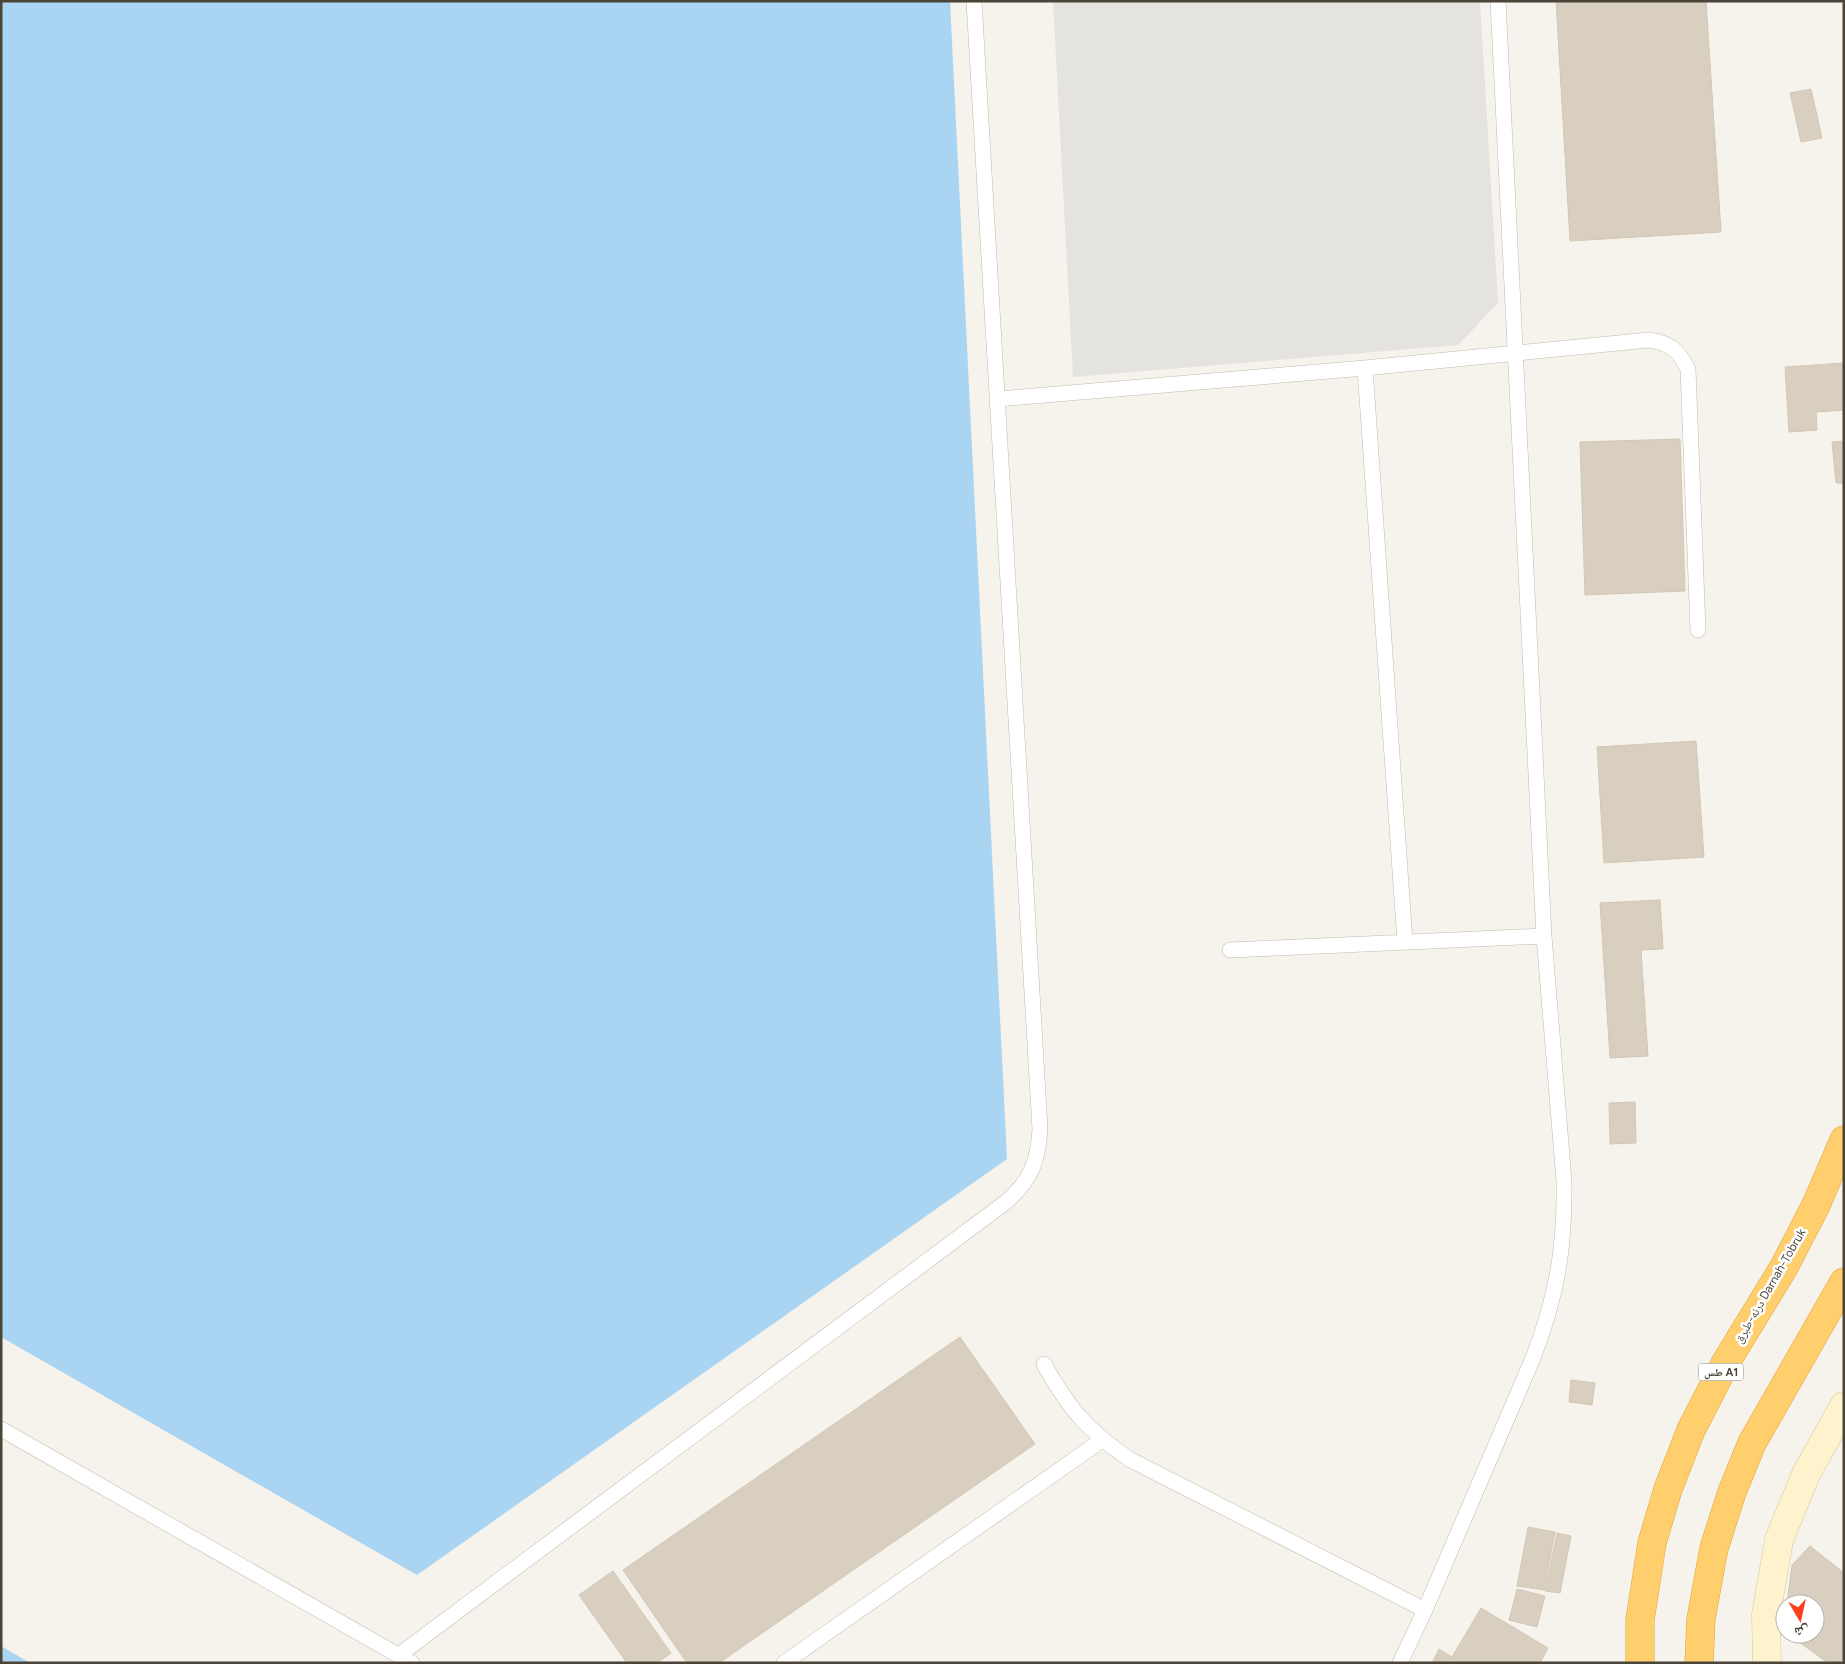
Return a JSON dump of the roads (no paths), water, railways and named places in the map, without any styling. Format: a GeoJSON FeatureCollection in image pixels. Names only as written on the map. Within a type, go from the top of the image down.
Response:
{"type":"FeatureCollection","features":[{"type":"Feature","properties":{"kind":"highway","name":"درنه-طبرق Darnah-Tobruk"},"geometry":{"type":"LineString","coordinates":[[1640,1663],[1640,1620],[1652,1544],[1668,1489],[1691,1430],[1726,1362],[1788,1259],[1816,1205],[1844,1140]]}},
{"type":"Feature","properties":{"kind":"highway"},"geometry":{"type":"LineString","coordinates":[[1699,1663],[1701,1620],[1714,1548],[1732,1492],[1752,1443],[1844,1282]]}},
{"type":"Feature","properties":{"kind":"street"},"geometry":{"type":"LineString","coordinates":[[1767,1663],[1766,1615],[1778,1540],[1806,1474],[1844,1406]]}},
{"type":"Feature","properties":{"kind":"lane"},"geometry":{"type":"LineString","coordinates":[[1,1429],[405,1659],[1006,1202],[1018,1192],[1028,1179],[1035,1164],[1040,1128],[974,1]]}},
{"type":"Feature","properties":{"kind":"lane"},"geometry":{"type":"LineString","coordinates":[[1400,1663],[1425,1610],[1546,1324],[1556,1290],[1562,1254],[1565,1217],[1564,1181],[1544,936],[1498,1]]}},
{"type":"Feature","properties":{"kind":"lane"},"geometry":{"type":"LineString","coordinates":[[998,399],[1365,368],[1649,340],[1661,342],[1673,348],[1682,357],[1688,369],[1698,630]]}},
{"type":"Feature","properties":{"kind":"lane"},"geometry":{"type":"LineString","coordinates":[[1365,368],[1405,942]]}},
{"type":"Feature","properties":{"kind":"lane"},"geometry":{"type":"LineString","coordinates":[[1230,950],[1544,936]]}},
{"type":"Feature","properties":{"kind":"lane"},"geometry":{"type":"LineString","coordinates":[[1044,1364],[1060,1392],[1078,1417],[1102,1440],[1129,1460],[1425,1610]]}},
{"type":"Feature","properties":{"kind":"lane"},"geometry":{"type":"LineString","coordinates":[[784,1663],[1102,1440]]}},
{"type":"Feature","properties":{"kind":"water"},"geometry":{"type":"Polygon","coordinates":[[[1,1],[950,1],[1007,1159],[417,1575],[1,1337],[1,1]]]}},
{"type":"Feature","properties":{"kind":"water"},"geometry":{"type":"Polygon","coordinates":[[[1,1646],[30,1663],[1,1663],[1,1646]]]}}]}
